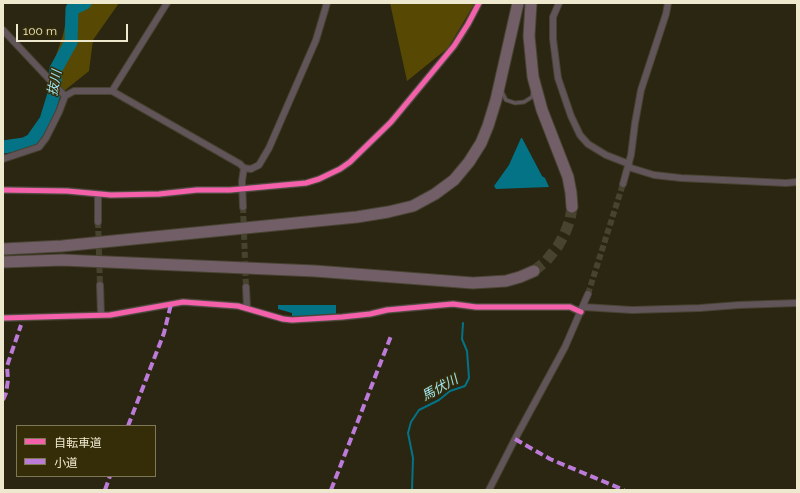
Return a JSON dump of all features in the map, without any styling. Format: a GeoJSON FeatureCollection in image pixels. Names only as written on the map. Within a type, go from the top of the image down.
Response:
{"type":"FeatureCollection","features":[{"type":"Feature","properties":{"kind":"highway"},"geometry":{"type":"LineString","coordinates":[[3,249],[62,246],[357,217],[413,206],[435,194],[454,180],[469,162],[481,143],[488,126],[518,3]]}},
{"type":"Feature","properties":{"kind":"highway"},"geometry":{"type":"LineString","coordinates":[[531,3],[529,36],[530,57],[535,86],[542,110],[568,178],[572,207]]}},
{"type":"Feature","properties":{"kind":"highway"},"geometry":{"type":"LineString","coordinates":[[3,262],[62,260],[315,271],[389,278],[473,283],[506,281],[534,271]]}},
{"type":"Feature","properties":{"kind":"street"},"geometry":{"type":"LineString","coordinates":[[112,91],[167,3]]}},
{"type":"Feature","properties":{"kind":"street"},"geometry":{"type":"LineString","coordinates":[[3,159],[39,147],[46,138],[65,96],[74,91],[112,91],[240,164],[244,168],[251,169],[259,164],[269,148],[316,40],[327,3]]}},
{"type":"Feature","properties":{"kind":"street"},"geometry":{"type":"LineString","coordinates":[[3,190],[67,191],[98,194],[159,194],[197,190],[224,190],[306,184],[330,174],[350,162],[391,122],[426,82],[457,42],[480,3]]}},
{"type":"Feature","properties":{"kind":"street"},"geometry":{"type":"LineString","coordinates":[[559,3],[553,17],[552,39],[558,78],[571,116],[580,135],[594,149],[654,175],[681,178],[786,183],[797,182]]}},
{"type":"Feature","properties":{"kind":"street"},"geometry":{"type":"LineString","coordinates":[[623,184],[629,165],[642,90],[666,14],[668,3]]}},
{"type":"Feature","properties":{"kind":"street"},"geometry":{"type":"LineString","coordinates":[[3,30],[65,96]]}},
{"type":"Feature","properties":{"kind":"street"},"geometry":{"type":"LineString","coordinates":[[243,207],[244,168]]}},
{"type":"Feature","properties":{"kind":"street"},"geometry":{"type":"LineString","coordinates":[[98,194],[98,222]]}},
{"type":"Feature","properties":{"kind":"street"},"geometry":{"type":"LineString","coordinates":[[100,285],[101,315]]}},
{"type":"Feature","properties":{"kind":"street"},"geometry":{"type":"LineString","coordinates":[[246,287],[247,308]]}},
{"type":"Feature","properties":{"kind":"street"},"geometry":{"type":"LineString","coordinates":[[489,490],[565,348],[588,294]]}},
{"type":"Feature","properties":{"kind":"street"},"geometry":{"type":"LineString","coordinates":[[3,318],[101,315],[183,302],[229,305],[247,308],[283,319],[292,320],[342,317],[370,314],[388,310],[453,304],[476,308],[570,307],[582,310],[632,310],[797,303]]}},
{"type":"Feature","properties":{"kind":"lane"},"geometry":{"type":"LineString","coordinates":[[499,84],[502,95],[506,100],[514,103],[524,102],[532,97],[535,86]]}},
{"type":"Feature","properties":{"kind":"shaded area"},"geometry":{"type":"Polygon","coordinates":[[[70,3],[119,3],[93,40],[89,71],[64,91],[51,70],[63,35],[70,3]]]}},
{"type":"Feature","properties":{"kind":"shaded area"},"geometry":{"type":"Polygon","coordinates":[[[390,3],[475,3],[448,48],[407,81],[390,3]]]}},
{"type":"Feature","properties":{"kind":"water"},"geometry":{"type":"Polygon","coordinates":[[[521,138],[549,187],[496,189],[494,186],[509,165],[521,138]]]}},
{"type":"Feature","properties":{"kind":"water"},"geometry":{"type":"Polygon","coordinates":[[[278,305],[336,305],[336,314],[292,317],[292,313],[278,309],[278,305]]]}},
{"type":"Feature","properties":{"kind":"waterway","name":"抜川"},"geometry":{"type":"LineString","coordinates":[[3,147],[24,144],[32,140],[46,120],[54,94],[56,69],[71,42],[72,9],[85,3]]}},
{"type":"Feature","properties":{"kind":"waterway","name":"馬伏川"},"geometry":{"type":"LineString","coordinates":[[412,490],[413,458],[408,433],[411,422],[419,410],[439,400],[450,391],[465,386],[469,378],[467,351],[462,339],[463,323]]}},
{"type":"Feature","properties":{"kind":"tunnel"},"geometry":{"type":"LineString","coordinates":[[588,294],[623,184]]}},
{"type":"Feature","properties":{"kind":"tunnel"},"geometry":{"type":"LineString","coordinates":[[243,207],[246,287]]}},
{"type":"Feature","properties":{"kind":"tunnel"},"geometry":{"type":"LineString","coordinates":[[534,271],[546,261],[558,246],[570,220],[572,207]]}},
{"type":"Feature","properties":{"kind":"tunnel"},"geometry":{"type":"LineString","coordinates":[[98,222],[100,285]]}},
{"type":"Feature","properties":{"kind":"marked path"},"geometry":{"type":"LineString","coordinates":[[128,425],[164,333],[171,304]]}},
{"type":"Feature","properties":{"kind":"marked path"},"geometry":{"type":"LineString","coordinates":[[3,400],[6,393],[8,380],[7,366],[21,325]]}},
{"type":"Feature","properties":{"kind":"marked path"},"geometry":{"type":"LineString","coordinates":[[331,490],[391,336]]}},
{"type":"Feature","properties":{"kind":"marked path"},"geometry":{"type":"LineString","coordinates":[[515,439],[550,459],[624,490]]}},
{"type":"Feature","properties":{"kind":"marked path"},"geometry":{"type":"LineString","coordinates":[[105,490],[110,477]]}},
{"type":"Feature","properties":{"kind":"cycle path"},"geometry":{"type":"LineString","coordinates":[[3,190],[67,191],[111,195],[159,194],[197,190],[230,190],[306,183],[319,179],[340,169],[350,162],[391,122],[454,46],[479,3]]}},
{"type":"Feature","properties":{"kind":"cycle path"},"geometry":{"type":"LineString","coordinates":[[3,318],[110,315],[183,302],[238,306],[283,319],[292,320],[342,317],[370,314],[387,310],[453,304],[476,307],[570,307],[581,312]]}}]}
